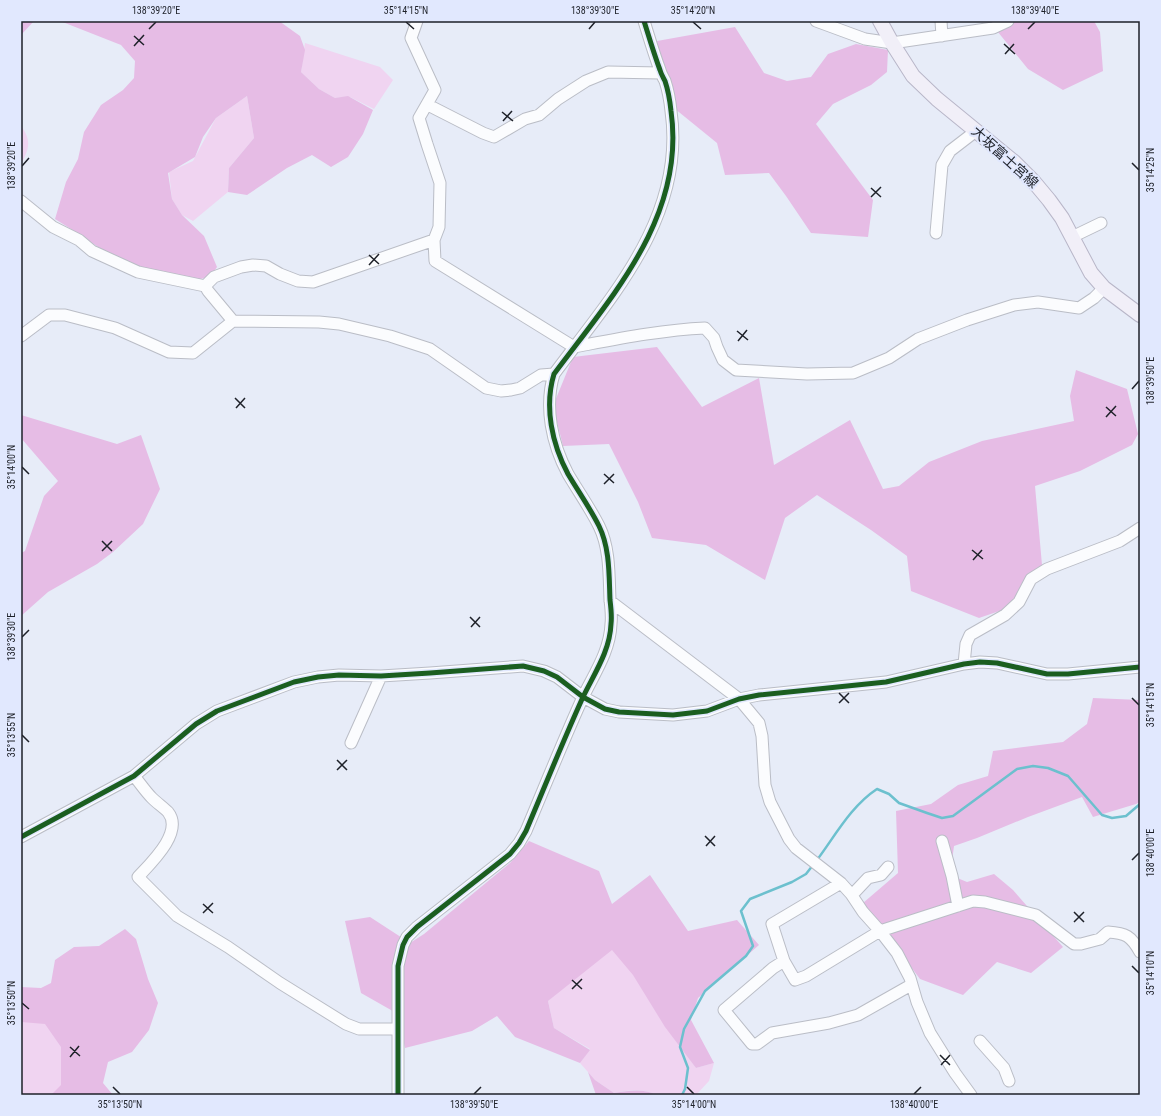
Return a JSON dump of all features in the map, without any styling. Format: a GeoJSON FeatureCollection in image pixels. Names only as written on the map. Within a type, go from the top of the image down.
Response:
{"type":"FeatureCollection","features":[{"type":"Feature","properties":{"kind":"main road","name":"大坂富士宮線"},"geometry":{"type":"LineString","coordinates":[[880,21],[913,76],[937,99],[1014,162],[1034,182],[1058,212],[1091,273],[1104,288],[1140,315]]}},
{"type":"Feature","properties":{"kind":"street"},"geometry":{"type":"LineString","coordinates":[[417,21],[411,38],[435,90],[428,105],[419,118],[440,183],[438,227],[434,240],[435,261],[574,347],[680,329],[704,328],[714,338],[723,360],[736,370],[807,374],[853,373],[889,358],[918,339],[967,320],[1014,305],[1038,302],[1079,308],[1094,298],[1104,288]]}},
{"type":"Feature","properties":{"kind":"street"},"geometry":{"type":"LineString","coordinates":[[398,1095],[398,966],[403,945],[417,927],[505,858],[519,843],[526,831],[583,697],[605,653],[612,625],[608,562],[605,544],[599,526],[568,474],[554,441],[549,405],[550,388],[554,374],[616,292],[652,231],[662,206],[670,169],[674,140],[670,104],[665,81],[660,72],[644,21]]}},
{"type":"Feature","properties":{"kind":"street"},"geometry":{"type":"LineString","coordinates":[[816,21],[865,39],[892,43],[993,28],[1008,21]]}},
{"type":"Feature","properties":{"kind":"street"},"geometry":{"type":"LineString","coordinates":[[941,21],[942,36]]}},
{"type":"Feature","properties":{"kind":"street"},"geometry":{"type":"LineString","coordinates":[[428,105],[494,137],[524,119],[539,115],[558,99],[586,81],[608,72],[660,72]]}},
{"type":"Feature","properties":{"kind":"street"},"geometry":{"type":"LineString","coordinates":[[936,233],[942,165],[950,151],[976,131]]}},
{"type":"Feature","properties":{"kind":"street"},"geometry":{"type":"LineString","coordinates":[[21,201],[53,227],[79,240],[92,251],[138,272],[205,286],[233,321]]}},
{"type":"Feature","properties":{"kind":"street"},"geometry":{"type":"LineString","coordinates":[[1072,237],[1101,223]]}},
{"type":"Feature","properties":{"kind":"street"},"geometry":{"type":"LineString","coordinates":[[205,286],[214,277],[253,264],[266,266],[298,282],[312,282],[434,240]]}},
{"type":"Feature","properties":{"kind":"street"},"geometry":{"type":"LineString","coordinates":[[21,336],[49,315],[65,315],[115,328],[169,352],[193,353],[233,321],[319,322],[338,324],[390,336],[430,349],[486,388],[501,391],[511,390],[520,388],[541,375],[554,374]]}},
{"type":"Feature","properties":{"kind":"street"},"geometry":{"type":"LineString","coordinates":[[964,664],[966,644],[970,635],[1005,615],[1018,602],[1031,579],[1047,569],[1120,541],[1140,528]]}},
{"type":"Feature","properties":{"kind":"street"},"geometry":{"type":"LineString","coordinates":[[610,600],[739,699],[759,723],[762,736],[765,785],[770,802],[789,839],[796,848],[841,883],[897,953],[910,978],[917,1002],[930,1033],[955,1073],[971,1095]]}},
{"type":"Feature","properties":{"kind":"street"},"geometry":{"type":"LineString","coordinates":[[21,836],[134,776],[196,724],[217,711],[294,682],[318,677],[339,675],[381,676],[430,674],[523,666],[544,671],[583,697],[605,709],[619,712],[672,715],[707,710],[739,699],[759,695],[886,682],[964,664],[980,662],[997,662],[1047,674],[1140,667]]}},
{"type":"Feature","properties":{"kind":"street"},"geometry":{"type":"LineString","coordinates":[[351,743],[381,676]]}},
{"type":"Feature","properties":{"kind":"street"},"geometry":{"type":"LineString","coordinates":[[134,776],[151,797],[168,813],[172,820],[172,829],[169,837],[156,857],[138,877],[177,916],[228,947],[280,983],[346,1024],[359,1029],[398,1029]]}},
{"type":"Feature","properties":{"kind":"street"},"geometry":{"type":"LineString","coordinates":[[942,841],[952,876],[958,906]]}},
{"type":"Feature","properties":{"kind":"street"},"geometry":{"type":"LineString","coordinates":[[852,895],[868,878],[881,875],[888,867]]}},
{"type":"Feature","properties":{"kind":"street"},"geometry":{"type":"LineString","coordinates":[[841,883],[772,924],[784,961],[795,980],[806,976],[880,931],[973,901],[985,902],[1036,915],[1074,944],[1081,944],[1100,939],[1108,932],[1118,932],[1133,939],[1140,952]]}},
{"type":"Feature","properties":{"kind":"street"},"geometry":{"type":"LineString","coordinates":[[784,961],[773,968],[724,1010],[752,1044],[757,1044],[772,1033],[823,1024],[858,1015],[911,985]]}},
{"type":"Feature","properties":{"kind":"street"},"geometry":{"type":"LineString","coordinates":[[980,1042],[1004,1068],[1008,1081]]}},
{"type":"Feature","properties":{"kind":"shaded area"},"geometry":{"type":"Polygon","coordinates":[[[21,21],[34,21],[21,35],[21,21]]]}},
{"type":"Feature","properties":{"kind":"shaded area"},"geometry":{"type":"Polygon","coordinates":[[[60,21],[279,21],[300,36],[305,50],[301,72],[319,89],[335,98],[348,96],[373,110],[363,134],[348,157],[331,167],[312,155],[287,168],[247,195],[228,192],[229,168],[254,138],[247,96],[216,118],[203,137],[195,157],[168,173],[172,199],[182,215],[204,236],[217,267],[210,275],[200,279],[170,275],[144,268],[115,257],[55,219],[66,182],[78,159],[84,132],[101,105],[123,90],[134,78],[135,61],[121,45],[60,21]]]}},
{"type":"Feature","properties":{"kind":"shaded area"},"geometry":{"type":"Polygon","coordinates":[[[989,21],[1094,21],[1100,32],[1103,71],[1063,90],[1028,69],[989,21]]]}},
{"type":"Feature","properties":{"kind":"shaded area"},"geometry":{"type":"Polygon","coordinates":[[[735,27],[764,73],[787,81],[811,77],[828,54],[856,44],[888,50],[887,72],[871,85],[833,104],[816,124],[873,200],[868,237],[811,233],[769,173],[725,175],[717,143],[669,104],[657,41],[735,27]]]}},
{"type":"Feature","properties":{"kind":"shaded area"},"geometry":{"type":"Polygon","coordinates":[[[305,43],[380,67],[393,80],[374,109],[350,97],[335,98],[319,89],[301,72],[305,43]]]}},
{"type":"Feature","properties":{"kind":"shaded area"},"geometry":{"type":"Polygon","coordinates":[[[247,96],[254,138],[229,168],[228,192],[193,221],[182,215],[172,199],[169,172],[193,161],[216,118],[247,96]]]}},
{"type":"Feature","properties":{"kind":"shaded area"},"geometry":{"type":"Polygon","coordinates":[[[21,126],[27,136],[28,145],[26,154],[21,164],[21,126]]]}},
{"type":"Feature","properties":{"kind":"shaded area"},"geometry":{"type":"Polygon","coordinates":[[[657,347],[702,407],[759,378],[774,465],[850,420],[883,489],[899,486],[929,462],[982,441],[1074,421],[1070,396],[1076,370],[1127,389],[1138,434],[1132,445],[1080,471],[1035,486],[1042,565],[1014,606],[979,618],[911,591],[907,556],[871,530],[817,495],[785,518],[765,580],[706,545],[652,538],[638,502],[609,444],[563,446],[553,406],[573,357],[657,347]]]}},
{"type":"Feature","properties":{"kind":"shaded area"},"geometry":{"type":"Polygon","coordinates":[[[21,415],[117,444],[141,435],[160,489],[143,524],[113,552],[97,564],[48,592],[21,616],[21,553],[25,551],[44,496],[58,481],[21,438],[21,415]]]}},
{"type":"Feature","properties":{"kind":"shaded area"},"geometry":{"type":"Polygon","coordinates":[[[1093,698],[1140,700],[1140,802],[1093,817],[1082,797],[1028,817],[954,846],[950,875],[967,882],[994,874],[1013,890],[1063,947],[1031,973],[997,962],[963,995],[920,979],[863,903],[898,873],[896,811],[931,804],[958,785],[988,776],[993,751],[1063,742],[1087,724],[1093,698]]]}},
{"type":"Feature","properties":{"kind":"shaded area"},"geometry":{"type":"Polygon","coordinates":[[[529,841],[599,871],[612,904],[650,875],[688,931],[737,920],[759,945],[698,998],[691,1020],[714,1063],[696,1068],[665,1027],[633,975],[612,950],[548,1001],[554,1028],[590,1050],[580,1063],[515,1037],[497,1016],[472,1031],[405,1048],[398,1014],[361,993],[345,921],[370,917],[410,943],[424,934],[510,863],[529,841]]]}},
{"type":"Feature","properties":{"kind":"shaded area"},"geometry":{"type":"Polygon","coordinates":[[[125,929],[136,939],[148,979],[158,1003],[149,1030],[132,1052],[108,1062],[103,1083],[113,1095],[51,1095],[61,1085],[61,1047],[45,1024],[21,1022],[21,987],[41,988],[51,983],[55,960],[74,947],[99,946],[125,929]]]}},
{"type":"Feature","properties":{"kind":"shaded area"},"geometry":{"type":"Polygon","coordinates":[[[613,943],[696,1068],[714,1063],[709,1081],[696,1095],[656,1095],[646,1091],[636,1090],[614,1093],[595,1080],[580,1063],[590,1049],[554,1028],[548,1001],[613,943]]]}},
{"type":"Feature","properties":{"kind":"shaded area"},"geometry":{"type":"Polygon","coordinates":[[[21,991],[86,1059],[79,1095],[21,1095],[21,991]]]}},
{"type":"Feature","properties":{"kind":"shaded area"},"geometry":{"type":"Polygon","coordinates":[[[588,1072],[595,1080],[614,1093],[646,1091],[656,1095],[596,1095],[588,1072]]]}},
{"type":"Feature","properties":{"kind":"waterway"},"geometry":{"type":"LineString","coordinates":[[817,860],[851,813],[877,789],[889,794],[899,803],[942,818],[953,816],[1017,769],[1033,766],[1048,768],[1068,776],[1102,815],[1112,818],[1126,816],[1140,804]]}},
{"type":"Feature","properties":{"kind":"waterway"},"geometry":{"type":"LineString","coordinates":[[682,1095],[685,1089],[688,1068],[680,1047],[684,1029],[705,991],[746,956],[753,946],[741,911],[750,899],[792,882],[806,874],[813,865]]}},
{"type":"Feature","properties":{"kind":"cycle path"},"geometry":{"type":"LineString","coordinates":[[398,1095],[398,966],[403,945],[407,937],[417,927],[510,854],[519,843],[526,831],[561,747],[608,644],[611,612],[608,562],[605,543],[599,526],[562,462],[551,425],[550,399],[554,374],[599,315],[640,253],[656,220],[667,185],[673,149],[670,103],[665,81],[660,71],[644,21]]}},
{"type":"Feature","properties":{"kind":"cycle path"},"geometry":{"type":"LineString","coordinates":[[21,837],[134,776],[196,724],[217,711],[294,682],[318,677],[339,675],[381,676],[523,666],[544,671],[557,677],[583,697],[605,709],[619,712],[673,715],[707,711],[739,699],[759,695],[886,682],[964,664],[980,662],[997,663],[1047,674],[1068,674],[1140,667]]}}]}
